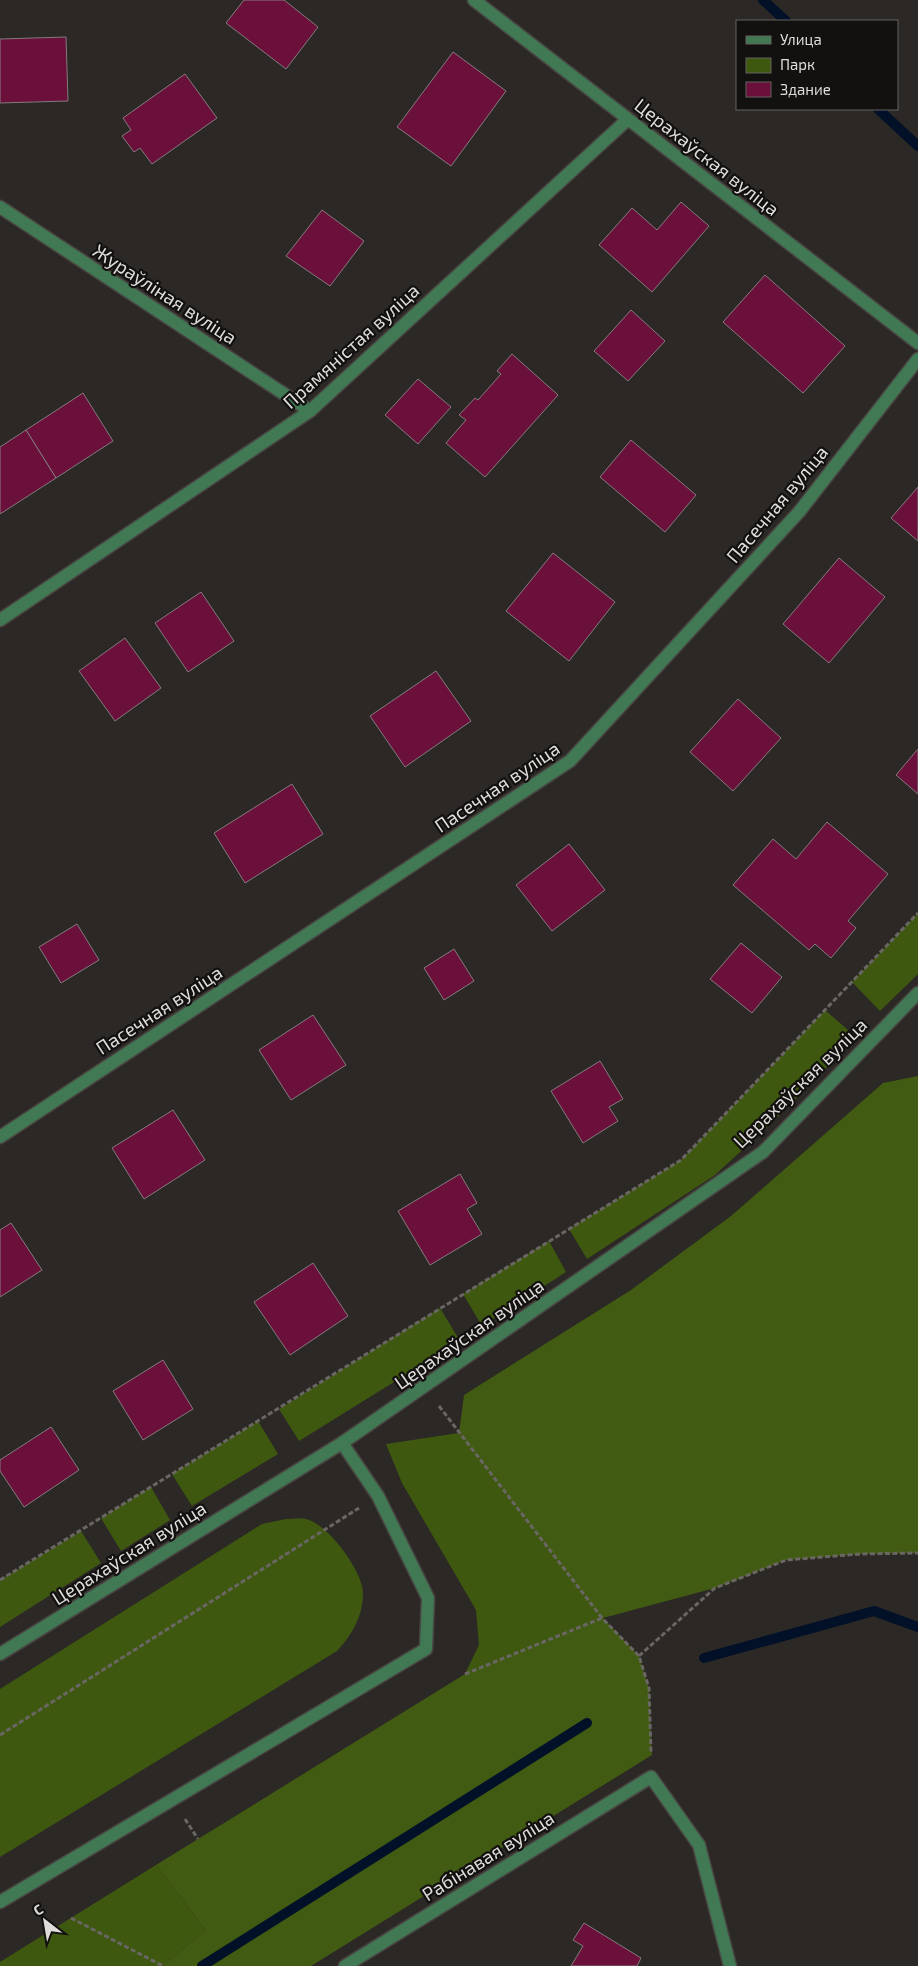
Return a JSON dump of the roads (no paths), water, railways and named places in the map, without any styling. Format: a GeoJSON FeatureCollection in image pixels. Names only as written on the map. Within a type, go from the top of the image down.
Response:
{"type":"FeatureCollection","features":[{"type":"Feature","properties":{"kind":"street","name":"Церахаўская вуліца"},"geometry":{"type":"LineString","coordinates":[[474,0],[918,343]]}},
{"type":"Feature","properties":{"kind":"street","name":"Прамяністая вуліца"},"geometry":{"type":"LineString","coordinates":[[0,620],[310,411],[627,120]]}},
{"type":"Feature","properties":{"kind":"street","name":"Жураўліная вуліца"},"geometry":{"type":"LineString","coordinates":[[0,207],[310,411]]}},
{"type":"Feature","properties":{"kind":"street","name":"Пасечная вуліца"},"geometry":{"type":"LineString","coordinates":[[0,1137],[570,762],[799,512],[918,359]]}},
{"type":"Feature","properties":{"kind":"street","name":"Церахаўская вуліца"},"geometry":{"type":"LineString","coordinates":[[0,1654],[342,1443],[763,1152],[918,993]]}},
{"type":"Feature","properties":{"kind":"street"},"geometry":{"type":"LineString","coordinates":[[0,1902],[426,1649],[428,1598],[378,1496],[342,1443]]}},
{"type":"Feature","properties":{"kind":"street","name":"Рабінавая вуліца"},"geometry":{"type":"LineString","coordinates":[[345,1966],[651,1778],[699,1845],[730,1966]]}},
{"type":"Feature","properties":{"kind":"waterway"},"geometry":{"type":"LineString","coordinates":[[763,0],[785,20]]}},
{"type":"Feature","properties":{"kind":"waterway"},"geometry":{"type":"LineString","coordinates":[[879,110],[918,146]]}},
{"type":"Feature","properties":{"kind":"waterway"},"geometry":{"type":"LineString","coordinates":[[704,1658],[874,1611],[918,1627]]}},
{"type":"Feature","properties":{"kind":"waterway"},"geometry":{"type":"LineString","coordinates":[[202,1966],[587,1723]]}}]}
